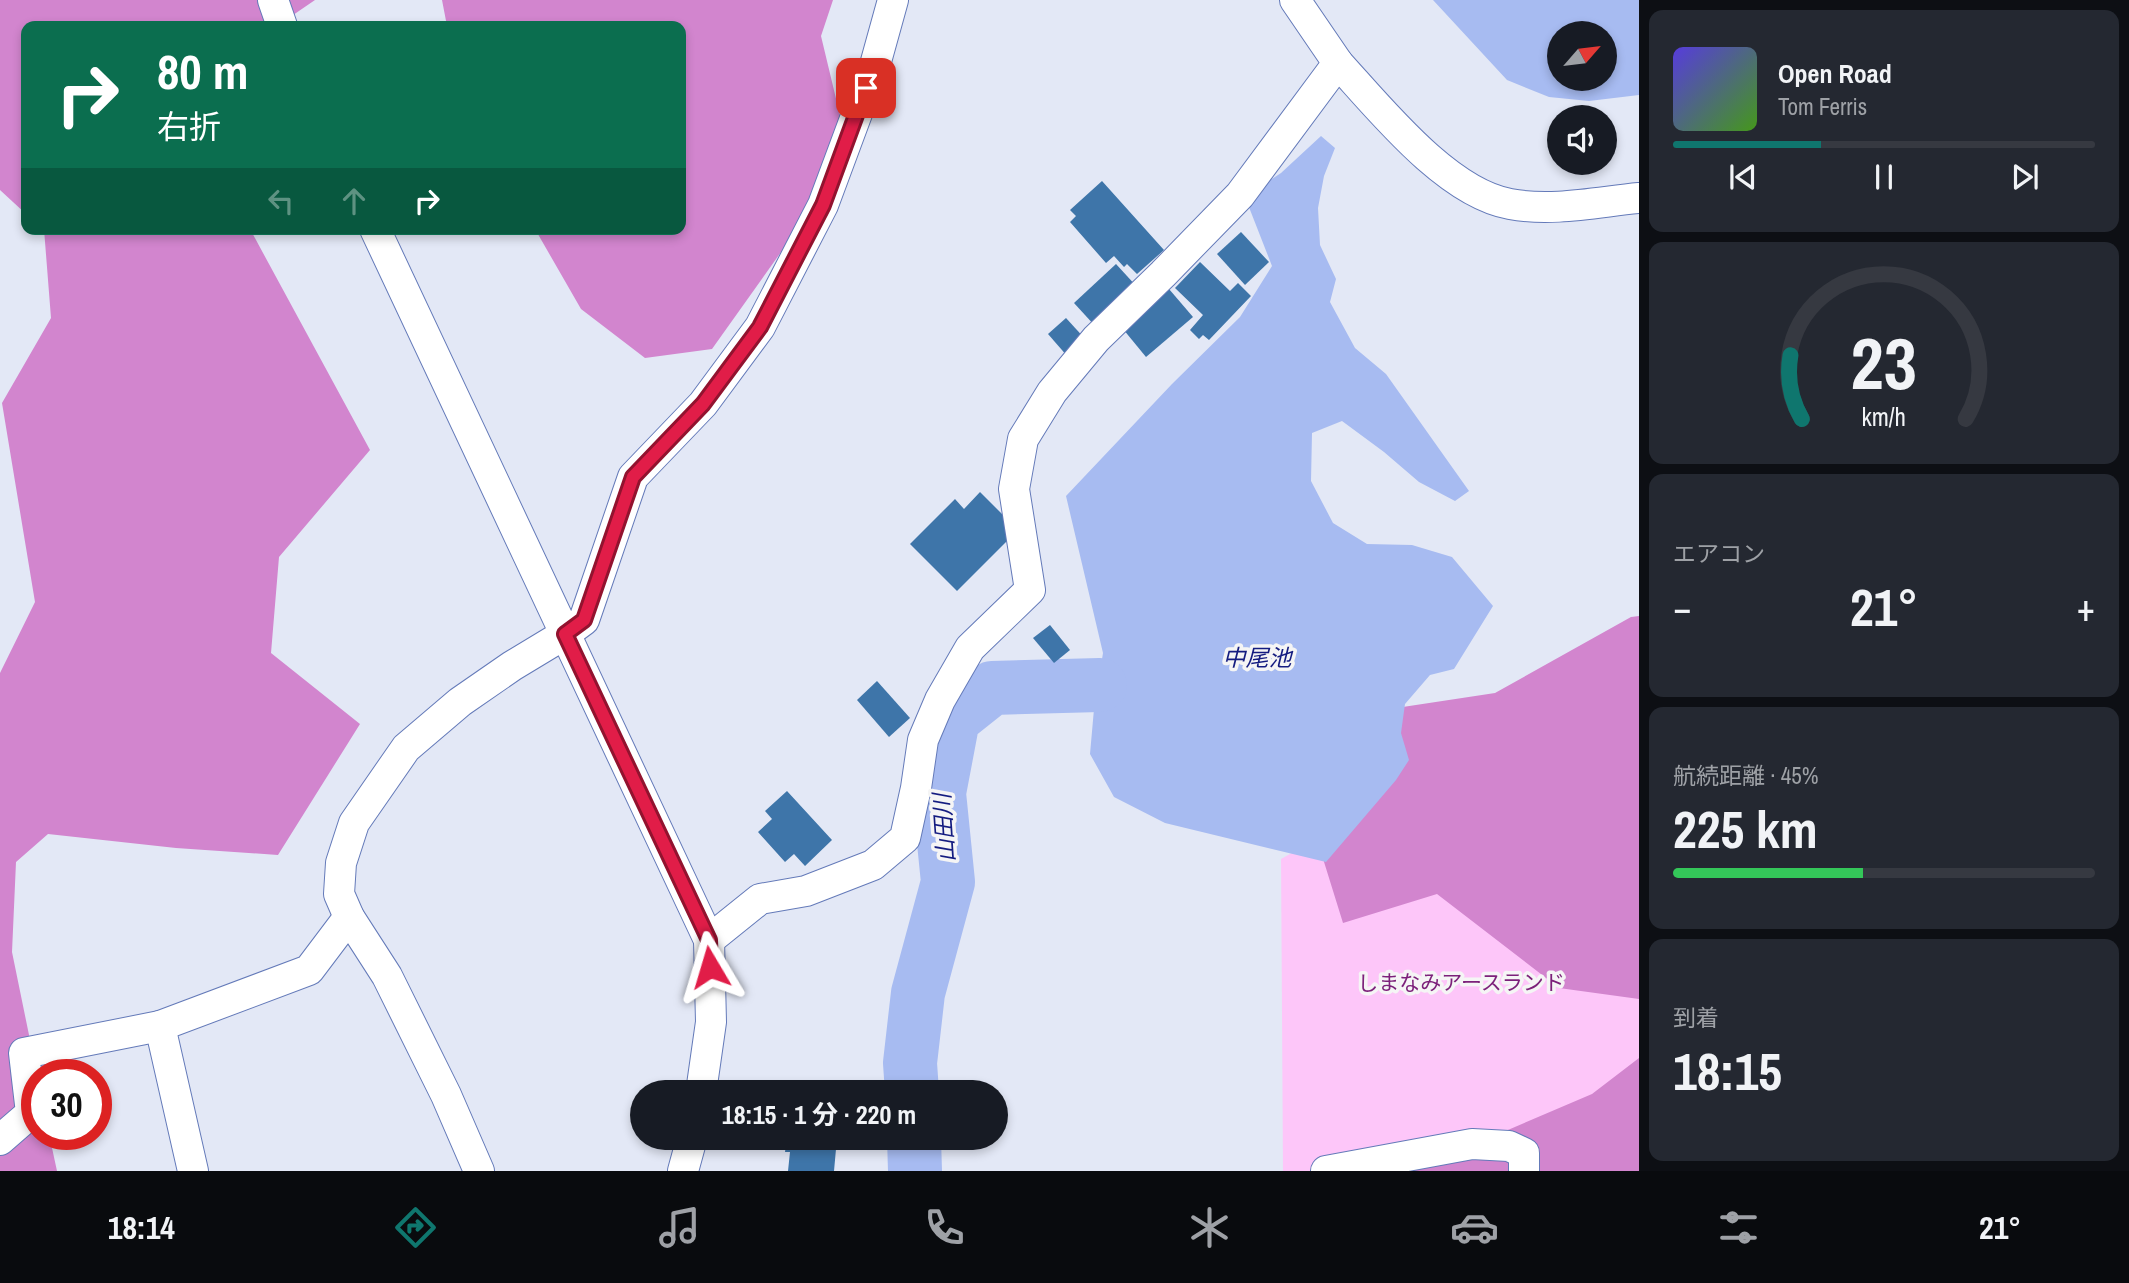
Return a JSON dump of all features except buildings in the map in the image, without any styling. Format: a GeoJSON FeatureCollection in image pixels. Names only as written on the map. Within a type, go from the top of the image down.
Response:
{"type":"FeatureCollection","features":[{"type":"Feature","properties":{"kind":"street"},"geometry":{"type":"LineString","coordinates":[[273,0],[280,21]]}},
{"type":"Feature","properties":{"kind":"street"},"geometry":{"type":"LineString","coordinates":[[479,1171],[446,1095],[387,976],[349,917],[339,894],[341,863],[354,823],[406,748],[460,702],[584,620],[633,477],[703,404],[760,327],[823,205],[875,65],[893,0]]}},
{"type":"Feature","properties":{"kind":"street"},"geometry":{"type":"LineString","coordinates":[[1295,0],[1338,63],[1387,117],[1471,190],[1509,204],[1545,208],[1639,198]]}},
{"type":"Feature","properties":{"kind":"street"},"geometry":{"type":"LineString","coordinates":[[709,940],[760,899],[806,891],[873,865],[905,838],[923,740],[940,700],[971,648],[1030,590],[1014,489],[1023,439],[1052,392],[1096,339],[1240,195],[1338,63]]}},
{"type":"Feature","properties":{"kind":"street"},"geometry":{"type":"LineString","coordinates":[[378,235],[709,940],[712,1022],[703,1080]]}},
{"type":"Feature","properties":{"kind":"street"},"geometry":{"type":"LineString","coordinates":[[0,1140],[31,1113],[24,1053],[160,1026],[309,970],[349,917]]}},
{"type":"Feature","properties":{"kind":"street"},"geometry":{"type":"LineString","coordinates":[[160,1026],[193,1171]]}},
{"type":"Feature","properties":{"kind":"street"},"geometry":{"type":"LineString","coordinates":[[1326,1171],[1472,1144],[1509,1146],[1524,1153],[1524,1171]]}},
{"type":"Feature","properties":{"kind":"street"},"geometry":{"type":"LineString","coordinates":[[683,1171],[689,1150]]}},
{"type":"Feature","properties":{"kind":"green space","name":"しまなみアースランド"},"geometry":{"type":"Polygon","coordinates":[[[1639,661],[1639,1171],[1283,1171],[1281,859],[1639,661]]]}},
{"type":"Feature","properties":{"kind":"shaded area"},"geometry":{"type":"Polygon","coordinates":[[[0,0],[315,0],[284,21],[21,21],[21,209],[0,190],[0,0]]]}},
{"type":"Feature","properties":{"kind":"shaded area"},"geometry":{"type":"Polygon","coordinates":[[[442,0],[833,0],[821,36],[844,132],[796,231],[712,349],[645,358],[581,309],[538,235],[686,235],[686,21],[446,21],[442,0]]]}},
{"type":"Feature","properties":{"kind":"shaded area"},"geometry":{"type":"Polygon","coordinates":[[[44,235],[253,235],[370,450],[279,557],[271,653],[360,724],[278,855],[176,848],[48,834],[16,862],[12,952],[34,1059],[21,1059],[21,1150],[52,1150],[57,1171],[0,1171],[0,673],[35,602],[2,403],[51,318],[44,235]]]}},
{"type":"Feature","properties":{"kind":"shaded area"},"geometry":{"type":"Polygon","coordinates":[[[1639,616],[1639,999],[1559,988],[1437,894],[1343,923],[1311,820],[1350,715],[1495,693],[1631,617],[1639,616]]]}},
{"type":"Feature","properties":{"kind":"shaded area"},"geometry":{"type":"Polygon","coordinates":[[[1639,1058],[1639,1171],[1412,1171],[1592,1094],[1639,1058]]]}},
{"type":"Feature","properties":{"kind":"water"},"geometry":{"type":"Polygon","coordinates":[[[1433,0],[1639,0],[1639,95],[1589,101],[1549,97],[1507,80],[1433,0]]]}},
{"type":"Feature","properties":{"kind":"water","name":"中尾池"},"geometry":{"type":"Polygon","coordinates":[[[1321,136],[1335,148],[1324,176],[1318,208],[1320,245],[1336,279],[1330,302],[1355,348],[1386,374],[1469,491],[1455,501],[1419,482],[1342,421],[1312,433],[1311,481],[1333,523],[1367,544],[1412,545],[1452,557],[1493,606],[1454,669],[1430,675],[1405,704],[1401,733],[1409,760],[1396,780],[1326,862],[1165,823],[1114,797],[1090,754],[1103,653],[1066,496],[1240,317],[1272,266],[1245,197],[1281,173],[1321,136]]]}},
{"type":"Feature","properties":{"kind":"waterway","name":"山田川"},"geometry":{"type":"LineString","coordinates":[[911,1080],[910,1063],[918,993],[948,882],[939,793],[953,719],[992,688],[1100,685]]}},
{"type":"Feature","properties":{"kind":"waterway","name":"山田川"},"geometry":{"type":"LineString","coordinates":[[914,1150],[915,1171]]}},
{"type":"Feature","properties":{"kind":"route"},"geometry":{"type":"LineString","coordinates":[[710,967],[709,940],[565,634],[584,620],[633,477],[703,404],[760,327],[823,205],[866,88]]}}]}
